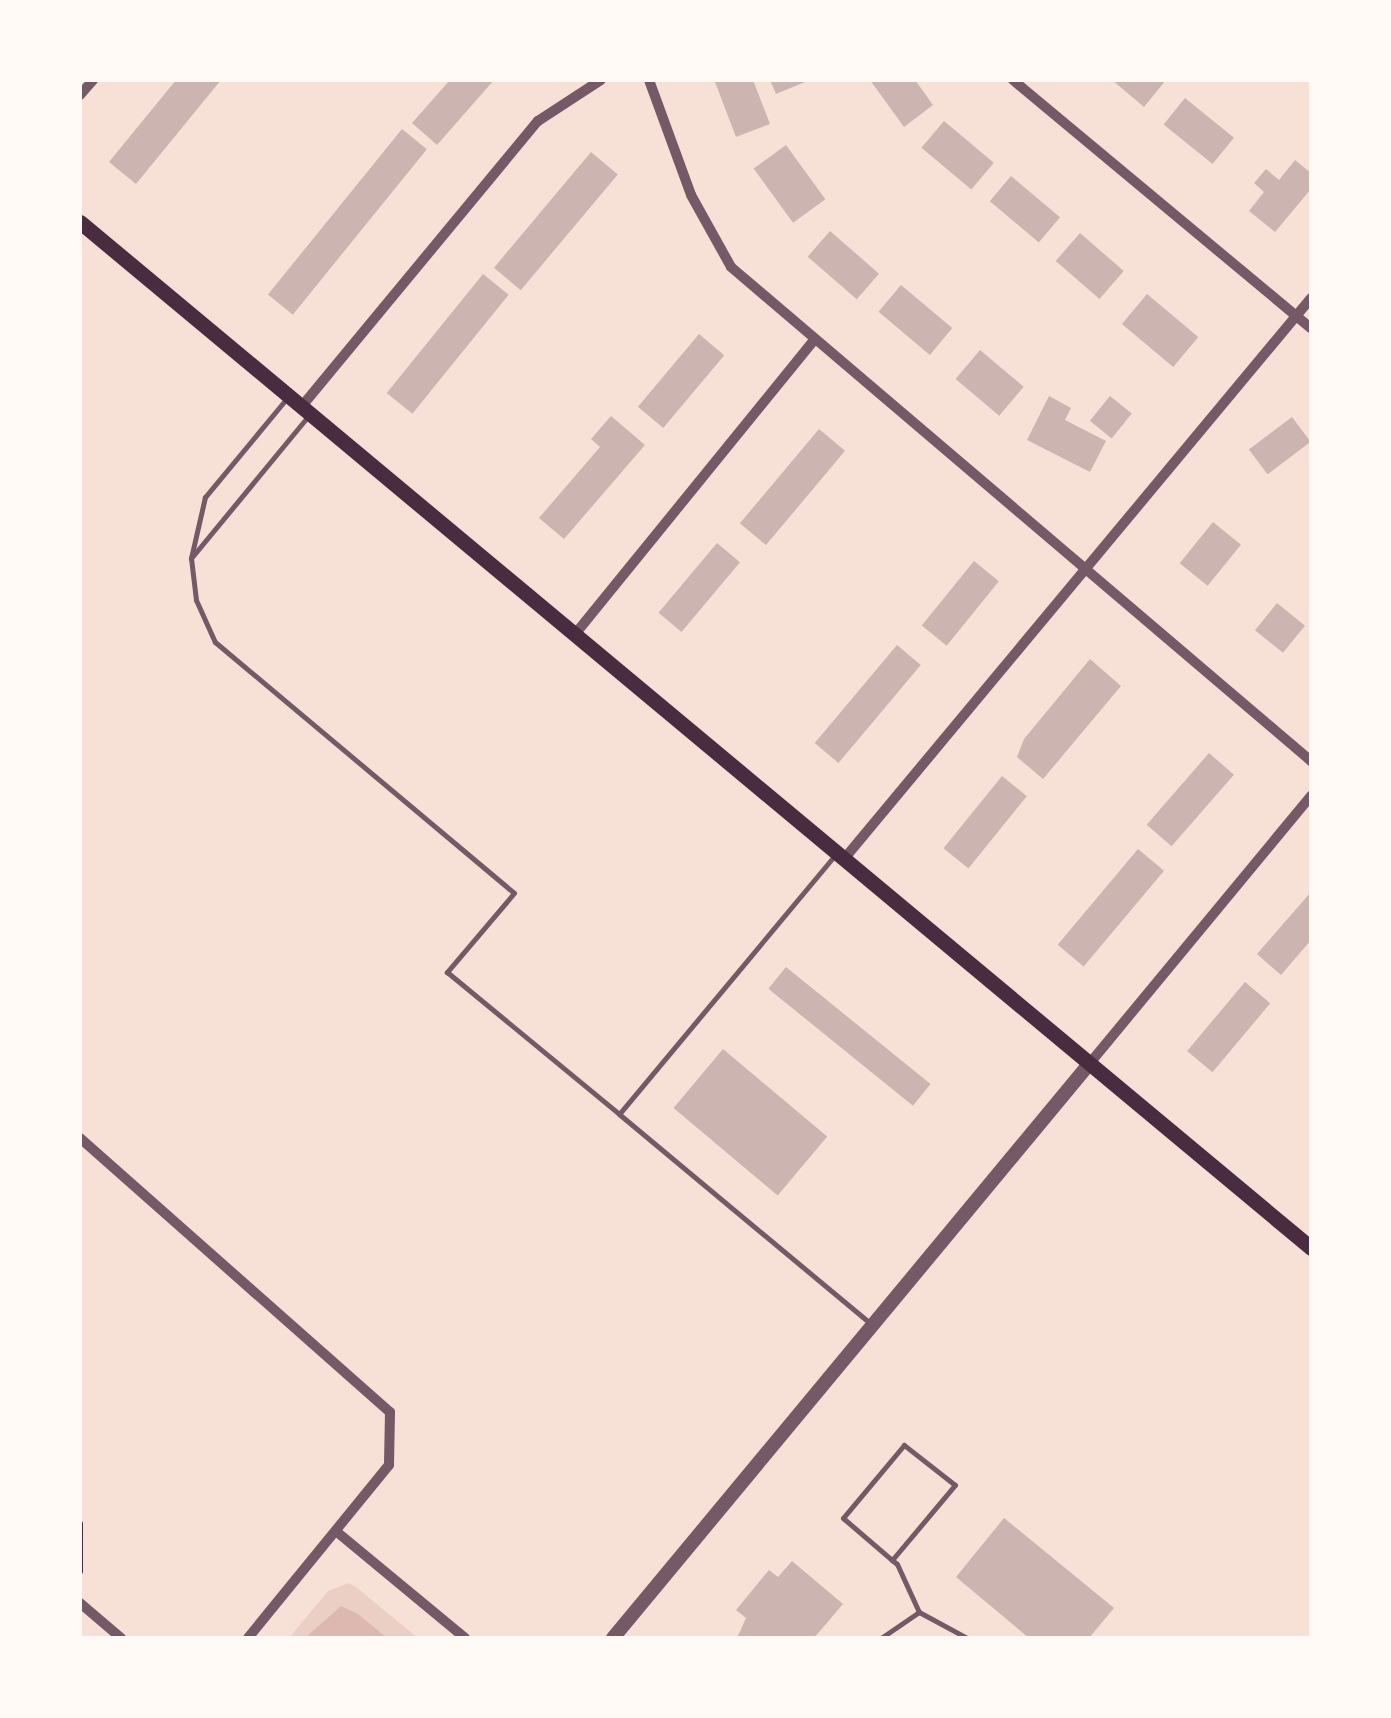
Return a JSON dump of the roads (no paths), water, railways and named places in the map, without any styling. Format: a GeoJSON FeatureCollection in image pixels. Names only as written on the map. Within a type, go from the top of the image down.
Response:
{"type":"FeatureCollection","features":[{"type":"Feature","properties":{"kind":"main road"},"geometry":{"type":"LineString","coordinates":[[80,222],[1311,1248]]}},
{"type":"Feature","properties":{"kind":"street"},"geometry":{"type":"LineString","coordinates":[[80,95],[93,80]]}},
{"type":"Feature","properties":{"kind":"street"},"geometry":{"type":"LineString","coordinates":[[301,405],[538,121],[600,80]]}},
{"type":"Feature","properties":{"kind":"street"},"geometry":{"type":"LineString","coordinates":[[649,80],[691,196],[730,267],[812,344],[1311,761]]}},
{"type":"Feature","properties":{"kind":"street"},"geometry":{"type":"LineString","coordinates":[[1014,80],[1311,328]]}},
{"type":"Feature","properties":{"kind":"street"},"geometry":{"type":"LineString","coordinates":[[840,856],[1311,298]]}},
{"type":"Feature","properties":{"kind":"street"},"geometry":{"type":"LineString","coordinates":[[576,633],[812,344]]}},
{"type":"Feature","properties":{"kind":"street"},"geometry":{"type":"LineString","coordinates":[[613,1638],[869,1322],[1090,1064],[1311,796]]}},
{"type":"Feature","properties":{"kind":"street"},"geometry":{"type":"LineString","coordinates":[[80,1138],[364,1381],[390,1412],[395,1447],[338,1532],[248,1638]]}},
{"type":"Feature","properties":{"kind":"street"},"geometry":{"type":"LineString","coordinates":[[338,1532],[464,1638]]}},
{"type":"Feature","properties":{"kind":"street"},"geometry":{"type":"LineString","coordinates":[[80,1603],[121,1638]]}},
{"type":"Feature","properties":{"kind":"lane"},"geometry":{"type":"LineString","coordinates":[[191,558],[301,405]]}},
{"type":"Feature","properties":{"kind":"lane"},"geometry":{"type":"LineString","coordinates":[[301,405],[205,498],[191,558],[196,600],[215,642],[514,893],[447,972],[869,1322]]}},
{"type":"Feature","properties":{"kind":"lane"},"geometry":{"type":"LineString","coordinates":[[619,1114],[840,856]]}},
{"type":"Feature","properties":{"kind":"lane"},"geometry":{"type":"LineString","coordinates":[[892,1560],[955,1485],[904,1445],[844,1518],[892,1560],[919,1612],[967,1638]]}},
{"type":"Feature","properties":{"kind":"lane"},"geometry":{"type":"LineString","coordinates":[[881,1638],[919,1612]]}}]}
